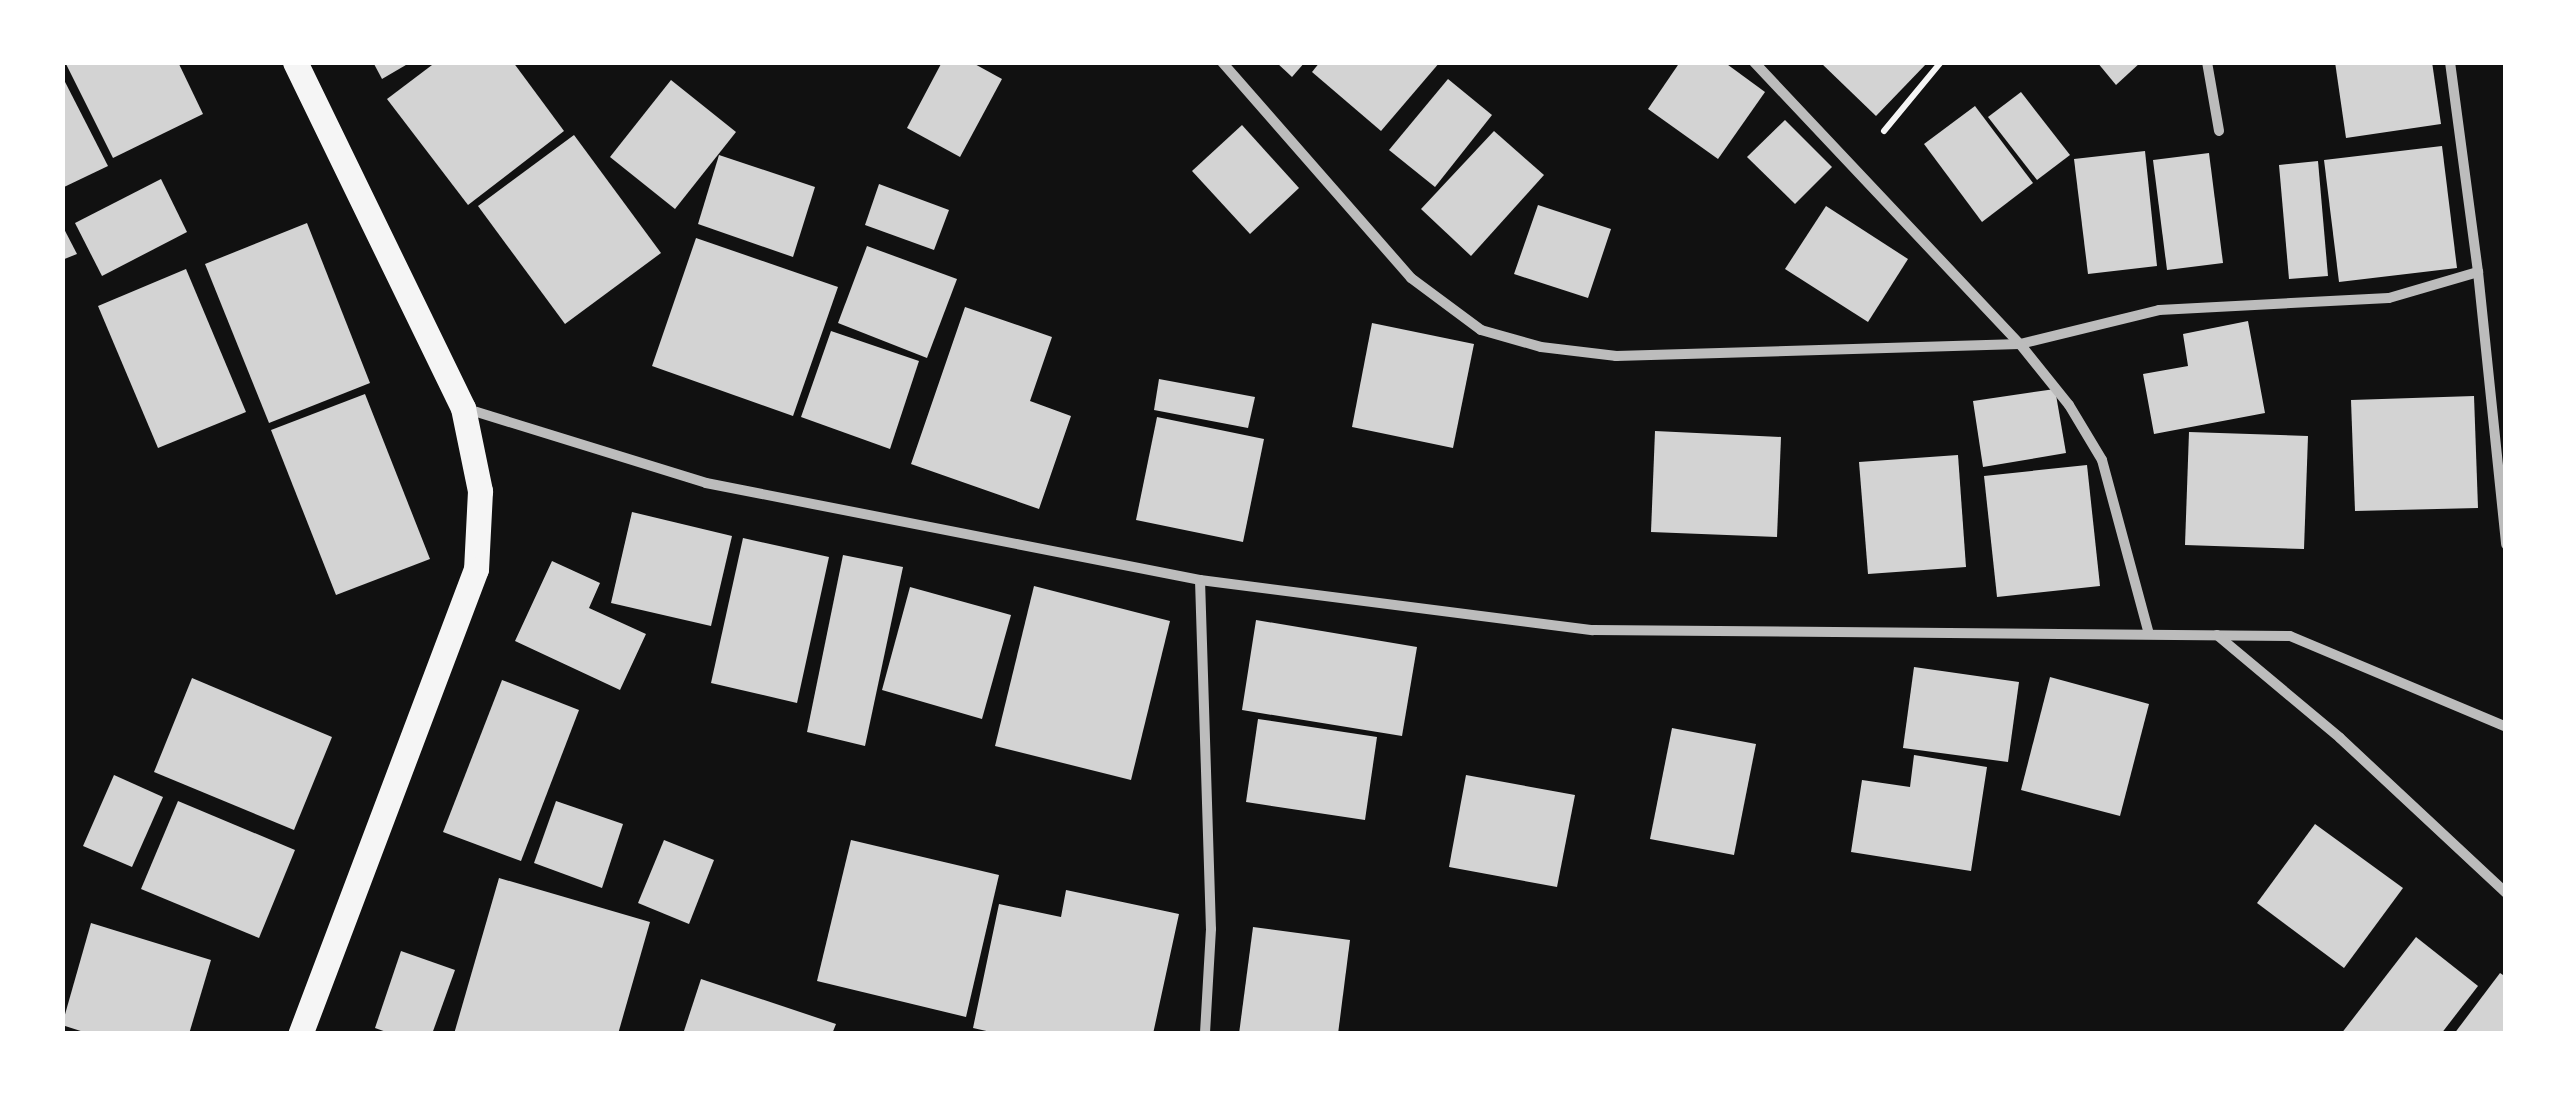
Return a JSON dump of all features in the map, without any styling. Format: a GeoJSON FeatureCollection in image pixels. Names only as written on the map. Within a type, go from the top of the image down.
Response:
{"type":"FeatureCollection","features":[{"type":"Feature","properties":{"kind":"main road"},"geometry":{"type":"LineString","coordinates":[[295,62],[463,408],[480,491],[476,569],[300,1034]]}},
{"type":"Feature","properties":{"kind":"street"},"geometry":{"type":"LineString","coordinates":[[1222,62],[1411,278],[1481,330],[1541,346],[1616,356],[2020,344],[2159,310],[2390,298],[2478,272]]}},
{"type":"Feature","properties":{"kind":"street"},"geometry":{"type":"LineString","coordinates":[[1754,62],[2020,344],[2069,405],[2102,460],[2148,634]]}},
{"type":"Feature","properties":{"kind":"street"},"geometry":{"type":"LineString","coordinates":[[2207,62],[2220,131]]}},
{"type":"Feature","properties":{"kind":"street"},"geometry":{"type":"LineString","coordinates":[[2450,62],[2478,272],[2506,545]]}},
{"type":"Feature","properties":{"kind":"street"},"geometry":{"type":"LineString","coordinates":[[463,408],[706,483],[1200,580],[1593,630],[2290,636],[2506,727]]}},
{"type":"Feature","properties":{"kind":"street"},"geometry":{"type":"LineString","coordinates":[[1200,580],[1211,929],[1205,1034]]}},
{"type":"Feature","properties":{"kind":"street"},"geometry":{"type":"LineString","coordinates":[[2216,634],[2340,738],[2506,892]]}},
{"type":"Feature","properties":{"kind":"path"},"geometry":{"type":"LineString","coordinates":[[1853,168],[1941,62]]}},
{"type":"Feature","properties":{"kind":"building"},"geometry":{"type":"Polygon","coordinates":[[[65,62],[178,62],[203,114],[113,158],[65,62]]]}},
{"type":"Feature","properties":{"kind":"building"},"geometry":{"type":"Polygon","coordinates":[[[373,62],[411,62],[382,79],[373,62]]]}},
{"type":"Feature","properties":{"kind":"building"},"geometry":{"type":"Polygon","coordinates":[[[436,62],[513,62],[564,131],[468,205],[387,99],[436,62]]]}},
{"type":"Feature","properties":{"kind":"building"},"geometry":{"type":"Polygon","coordinates":[[[942,62],[971,62],[1002,79],[960,157],[907,128],[942,62]]]}},
{"type":"Feature","properties":{"kind":"building"},"geometry":{"type":"Polygon","coordinates":[[[1276,62],[1305,62],[1292,77],[1276,62]]]}},
{"type":"Feature","properties":{"kind":"building"},"geometry":{"type":"Polygon","coordinates":[[[1320,62],[1440,62],[1381,131],[1312,72],[1320,62]]]}},
{"type":"Feature","properties":{"kind":"building"},"geometry":{"type":"Polygon","coordinates":[[[1680,62],[1724,62],[1765,92],[1718,159],[1648,109],[1680,62]]]}},
{"type":"Feature","properties":{"kind":"building"},"geometry":{"type":"Polygon","coordinates":[[[1820,62],[1928,62],[1876,116],[1820,62]]]}},
{"type":"Feature","properties":{"kind":"building"},"geometry":{"type":"Polygon","coordinates":[[[2097,62],[2141,62],[2116,85],[2097,62]]]}},
{"type":"Feature","properties":{"kind":"building"},"geometry":{"type":"Polygon","coordinates":[[[2335,62],[2432,62],[2441,124],[2346,138],[2335,62]]]}},
{"type":"Feature","properties":{"kind":"building"},"geometry":{"type":"Polygon","coordinates":[[[62,76],[108,166],[62,188],[62,76]]]}},
{"type":"Feature","properties":{"kind":"building"},"geometry":{"type":"Polygon","coordinates":[[[1448,79],[1492,115],[1435,187],[1389,150],[1448,79]]]}},
{"type":"Feature","properties":{"kind":"building"},"geometry":{"type":"Polygon","coordinates":[[[671,80],[736,132],[675,209],[610,157],[671,80]]]}},
{"type":"Feature","properties":{"kind":"building"},"geometry":{"type":"Polygon","coordinates":[[[2021,92],[2070,155],[2037,180],[1988,117],[2021,92]]]}},
{"type":"Feature","properties":{"kind":"building"},"geometry":{"type":"Polygon","coordinates":[[[1975,106],[2033,183],[1982,222],[1924,144],[1975,106]]]}},
{"type":"Feature","properties":{"kind":"building"},"geometry":{"type":"Polygon","coordinates":[[[1785,120],[1832,167],[1795,204],[1747,157],[1785,120]]]}},
{"type":"Feature","properties":{"kind":"building"},"geometry":{"type":"Polygon","coordinates":[[[1242,125],[1299,188],[1250,234],[1192,171],[1242,125]]]}},
{"type":"Feature","properties":{"kind":"building"},"geometry":{"type":"Polygon","coordinates":[[[1494,131],[1544,175],[1471,256],[1421,209],[1494,131]]]}},
{"type":"Feature","properties":{"kind":"building"},"geometry":{"type":"Polygon","coordinates":[[[574,135],[661,253],[565,324],[478,206],[574,135]]]}},
{"type":"Feature","properties":{"kind":"building"},"geometry":{"type":"Polygon","coordinates":[[[2442,146],[2457,268],[2339,282],[2324,160],[2442,146]]]}},
{"type":"Feature","properties":{"kind":"building"},"geometry":{"type":"Polygon","coordinates":[[[2145,151],[2157,266],[2088,274],[2074,159],[2145,151]]]}},
{"type":"Feature","properties":{"kind":"building"},"geometry":{"type":"Polygon","coordinates":[[[2209,153],[2223,263],[2167,270],[2153,160],[2209,153]]]}},
{"type":"Feature","properties":{"kind":"building"},"geometry":{"type":"Polygon","coordinates":[[[719,155],[815,187],[793,257],[698,224],[719,155]]]}},
{"type":"Feature","properties":{"kind":"building"},"geometry":{"type":"Polygon","coordinates":[[[2318,161],[2328,276],[2289,279],[2279,165],[2318,161]]]}},
{"type":"Feature","properties":{"kind":"building"},"geometry":{"type":"Polygon","coordinates":[[[161,179],[187,232],[102,276],[75,223],[161,179]]]}},
{"type":"Feature","properties":{"kind":"building"},"geometry":{"type":"Polygon","coordinates":[[[879,184],[949,210],[934,250],[865,225],[879,184]]]}},
{"type":"Feature","properties":{"kind":"building"},"geometry":{"type":"Polygon","coordinates":[[[1538,205],[1611,229],[1588,298],[1514,274],[1538,205]]]}},
{"type":"Feature","properties":{"kind":"building"},"geometry":{"type":"Polygon","coordinates":[[[1826,206],[1908,259],[1868,322],[1785,269],[1826,206]]]}},
{"type":"Feature","properties":{"kind":"building"},"geometry":{"type":"Polygon","coordinates":[[[307,223],[370,383],[269,423],[205,264],[307,223]]]}},
{"type":"Feature","properties":{"kind":"building"},"geometry":{"type":"Polygon","coordinates":[[[62,225],[77,254],[62,260],[62,225]]]}},
{"type":"Feature","properties":{"kind":"building"},"geometry":{"type":"Polygon","coordinates":[[[696,238],[838,287],[793,416],[652,366],[696,238]]]}},
{"type":"Feature","properties":{"kind":"building"},"geometry":{"type":"Polygon","coordinates":[[[867,246],[957,279],[927,358],[838,323],[867,246]]]}},
{"type":"Feature","properties":{"kind":"building"},"geometry":{"type":"Polygon","coordinates":[[[186,269],[246,412],[158,448],[98,306],[186,269]]]}},
{"type":"Feature","properties":{"kind":"building"},"geometry":{"type":"Polygon","coordinates":[[[965,307],[1052,337],[1030,401],[1071,416],[1039,509],[911,464],[965,307]]]}},
{"type":"Feature","properties":{"kind":"building"},"geometry":{"type":"Polygon","coordinates":[[[2248,321],[2265,413],[2154,434],[2143,374],[2188,366],[2183,334],[2248,321]]]}},
{"type":"Feature","properties":{"kind":"building"},"geometry":{"type":"Polygon","coordinates":[[[1372,323],[1474,344],[1453,448],[1352,427],[1372,323]]]}},
{"type":"Feature","properties":{"kind":"building"},"geometry":{"type":"Polygon","coordinates":[[[831,331],[919,361],[890,449],[801,417],[831,331]]]}},
{"type":"Feature","properties":{"kind":"building"},"geometry":{"type":"Polygon","coordinates":[[[1159,379],[1255,397],[1248,428],[1154,410],[1159,379]]]}},
{"type":"Feature","properties":{"kind":"building"},"geometry":{"type":"Polygon","coordinates":[[[2055,389],[2066,453],[1983,467],[1973,401],[2055,389]]]}},
{"type":"Feature","properties":{"kind":"building"},"geometry":{"type":"Polygon","coordinates":[[[365,394],[430,559],[336,595],[271,430],[365,394]]]}},
{"type":"Feature","properties":{"kind":"building"},"geometry":{"type":"Polygon","coordinates":[[[2474,396],[2478,508],[2355,511],[2351,400],[2474,396]]]}},
{"type":"Feature","properties":{"kind":"building"},"geometry":{"type":"Polygon","coordinates":[[[1157,417],[1264,439],[1243,542],[1136,520],[1157,417]]]}},
{"type":"Feature","properties":{"kind":"building"},"geometry":{"type":"Polygon","coordinates":[[[1655,431],[1781,437],[1777,537],[1651,532],[1655,431]]]}},
{"type":"Feature","properties":{"kind":"building"},"geometry":{"type":"Polygon","coordinates":[[[2189,432],[2308,436],[2304,549],[2185,545],[2189,432]]]}},
{"type":"Feature","properties":{"kind":"building"},"geometry":{"type":"Polygon","coordinates":[[[1958,455],[1966,567],[1868,574],[1859,462],[1958,455]]]}},
{"type":"Feature","properties":{"kind":"building"},"geometry":{"type":"Polygon","coordinates":[[[2087,465],[2100,586],[1997,597],[1984,476],[2087,465]]]}},
{"type":"Feature","properties":{"kind":"building"},"geometry":{"type":"Polygon","coordinates":[[[632,512],[732,536],[711,626],[611,603],[632,512]]]}},
{"type":"Feature","properties":{"kind":"building"},"geometry":{"type":"Polygon","coordinates":[[[743,538],[829,557],[797,703],[711,683],[743,538]]]}},
{"type":"Feature","properties":{"kind":"building"},"geometry":{"type":"Polygon","coordinates":[[[843,555],[903,567],[865,746],[807,732],[843,555]]]}},
{"type":"Feature","properties":{"kind":"building"},"geometry":{"type":"Polygon","coordinates":[[[552,561],[600,583],[589,608],[646,634],[620,690],[515,641],[552,561]]]}},
{"type":"Feature","properties":{"kind":"building"},"geometry":{"type":"Polygon","coordinates":[[[1034,586],[1170,621],[1131,780],[995,746],[1034,586]]]}},
{"type":"Feature","properties":{"kind":"building"},"geometry":{"type":"Polygon","coordinates":[[[910,587],[1011,615],[982,719],[882,690],[910,587]]]}},
{"type":"Feature","properties":{"kind":"building"},"geometry":{"type":"Polygon","coordinates":[[[1256,620],[1417,647],[1402,736],[1242,710],[1256,620]]]}},
{"type":"Feature","properties":{"kind":"building"},"geometry":{"type":"Polygon","coordinates":[[[1914,667],[2019,682],[2008,762],[1903,748],[1914,667]]]}},
{"type":"Feature","properties":{"kind":"building"},"geometry":{"type":"Polygon","coordinates":[[[2050,677],[2149,704],[2120,816],[2021,790],[2050,677]]]}},
{"type":"Feature","properties":{"kind":"building"},"geometry":{"type":"Polygon","coordinates":[[[192,678],[332,737],[294,830],[154,772],[192,678]]]}},
{"type":"Feature","properties":{"kind":"building"},"geometry":{"type":"Polygon","coordinates":[[[502,680],[579,710],[521,861],[443,832],[502,680]]]}},
{"type":"Feature","properties":{"kind":"building"},"geometry":{"type":"Polygon","coordinates":[[[1258,719],[1377,737],[1365,820],[1246,802],[1258,719]]]}},
{"type":"Feature","properties":{"kind":"building"},"geometry":{"type":"Polygon","coordinates":[[[1672,728],[1756,744],[1734,855],[1650,839],[1672,728]]]}},
{"type":"Feature","properties":{"kind":"building"},"geometry":{"type":"Polygon","coordinates":[[[1914,755],[1987,767],[1971,871],[1851,852],[1862,780],[1910,787],[1914,755]]]}},
{"type":"Feature","properties":{"kind":"building"},"geometry":{"type":"Polygon","coordinates":[[[114,775],[163,797],[132,867],[83,846],[114,775]]]}},
{"type":"Feature","properties":{"kind":"building"},"geometry":{"type":"Polygon","coordinates":[[[1466,775],[1575,795],[1557,887],[1449,867],[1466,775]]]}},
{"type":"Feature","properties":{"kind":"building"},"geometry":{"type":"Polygon","coordinates":[[[178,801],[295,850],[259,938],[141,889],[178,801]]]}},
{"type":"Feature","properties":{"kind":"building"},"geometry":{"type":"Polygon","coordinates":[[[556,801],[623,824],[602,888],[534,863],[556,801]]]}},
{"type":"Feature","properties":{"kind":"building"},"geometry":{"type":"Polygon","coordinates":[[[2315,824],[2403,888],[2344,968],[2257,903],[2315,824]]]}},
{"type":"Feature","properties":{"kind":"building"},"geometry":{"type":"Polygon","coordinates":[[[664,840],[714,860],[689,924],[638,903],[664,840]]]}},
{"type":"Feature","properties":{"kind":"building"},"geometry":{"type":"Polygon","coordinates":[[[851,840],[999,875],[966,1017],[817,981],[851,840]]]}},
{"type":"Feature","properties":{"kind":"building"},"geometry":{"type":"Polygon","coordinates":[[[499,878],[650,922],[618,1034],[454,1034],[499,878]]]}},
{"type":"Feature","properties":{"kind":"building"},"geometry":{"type":"Polygon","coordinates":[[[1066,890],[1179,914],[1153,1034],[1000,1034],[973,1028],[999,904],[1061,917],[1066,890]]]}},
{"type":"Feature","properties":{"kind":"building"},"geometry":{"type":"Polygon","coordinates":[[[91,923],[211,960],[189,1034],[90,1034],[62,1025],[91,923]]]}},
{"type":"Feature","properties":{"kind":"building"},"geometry":{"type":"Polygon","coordinates":[[[1253,927],[1350,940],[1338,1034],[1239,1034],[1253,927]]]}},
{"type":"Feature","properties":{"kind":"building"},"geometry":{"type":"Polygon","coordinates":[[[2416,937],[2478,986],[2441,1034],[2341,1034],[2416,937]]]}},
{"type":"Feature","properties":{"kind":"building"},"geometry":{"type":"Polygon","coordinates":[[[401,951],[455,970],[432,1034],[392,1034],[375,1028],[401,951]]]}},
{"type":"Feature","properties":{"kind":"building"},"geometry":{"type":"Polygon","coordinates":[[[2500,973],[2506,977],[2506,1034],[2454,1034],[2500,973]]]}},
{"type":"Feature","properties":{"kind":"building"},"geometry":{"type":"Polygon","coordinates":[[[701,979],[836,1024],[832,1034],[683,1034],[701,979]]]}}]}
